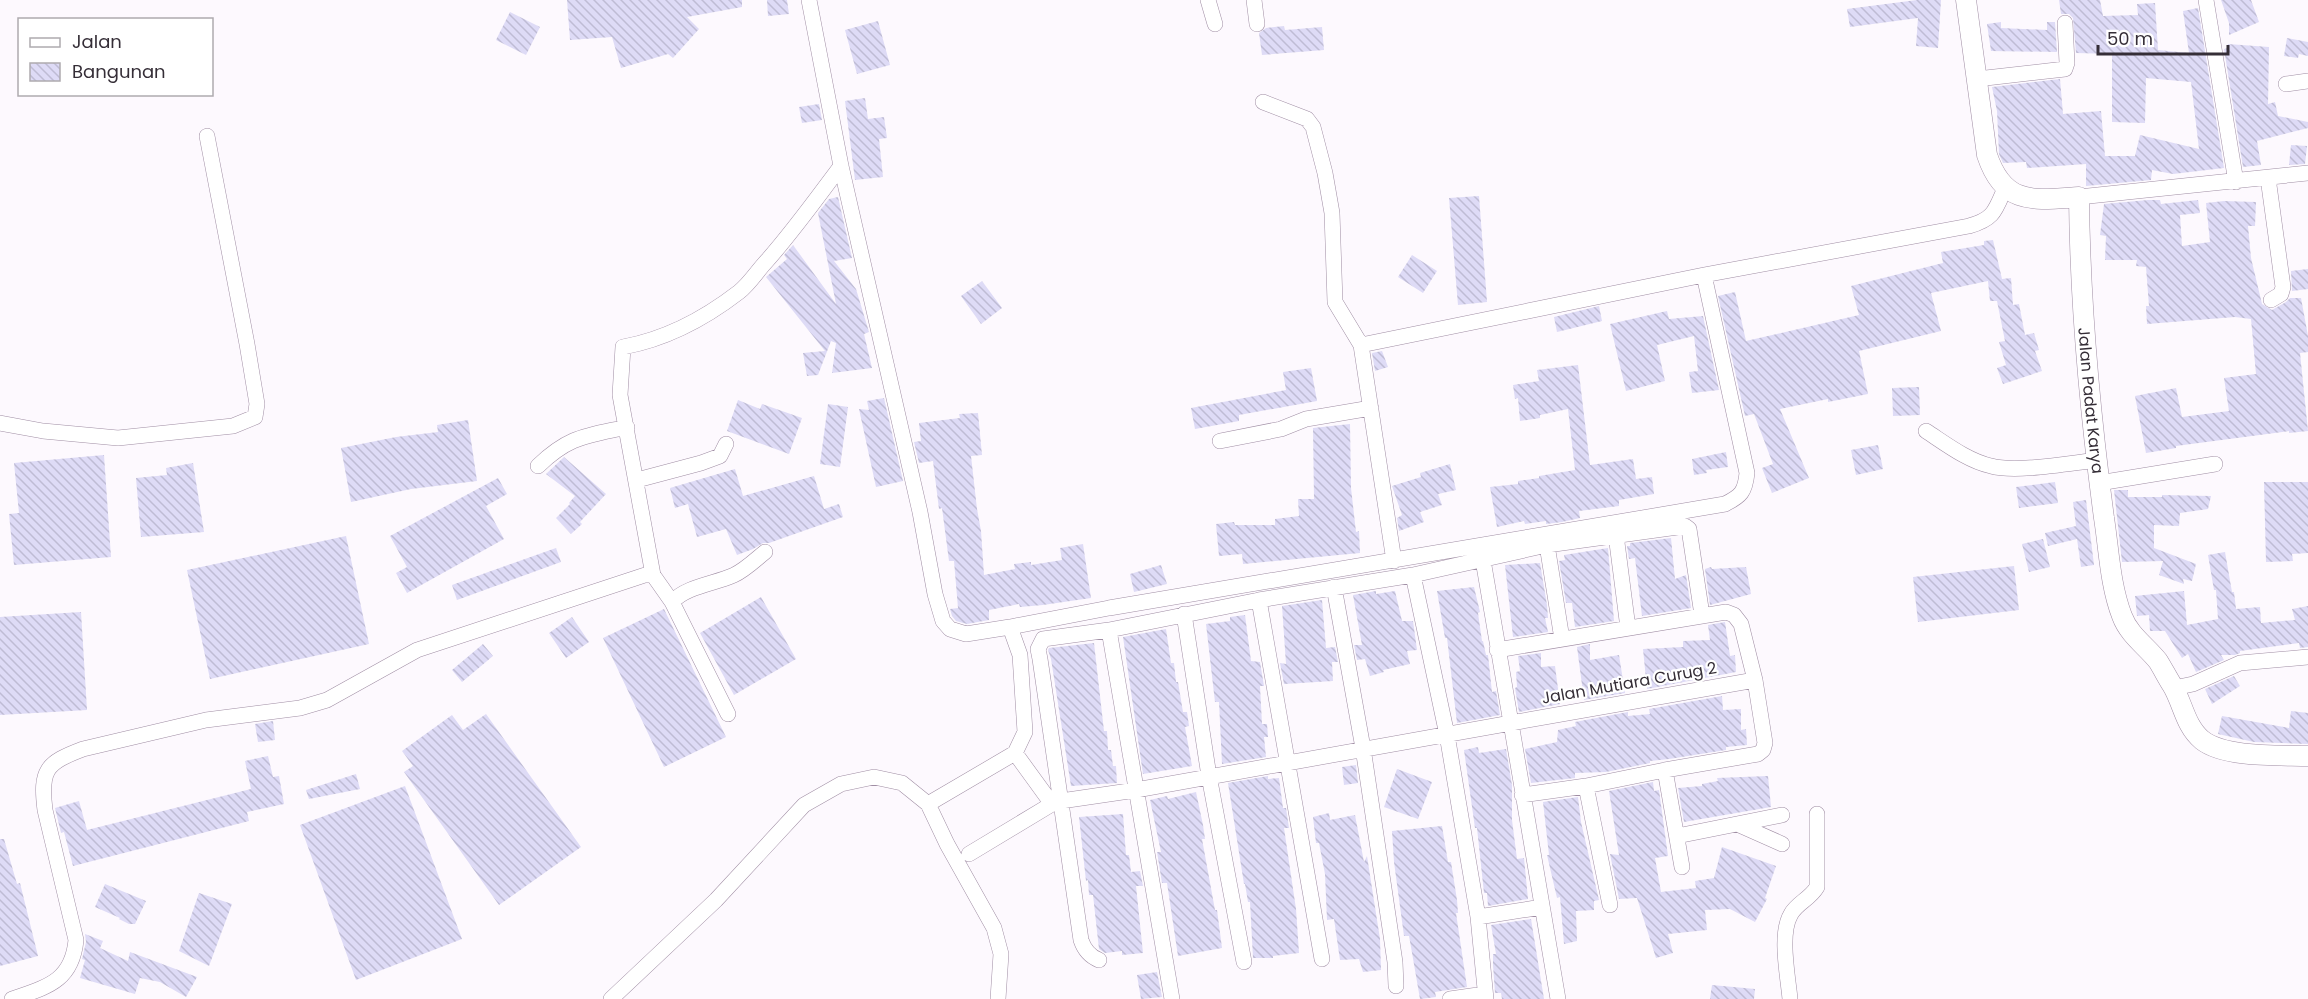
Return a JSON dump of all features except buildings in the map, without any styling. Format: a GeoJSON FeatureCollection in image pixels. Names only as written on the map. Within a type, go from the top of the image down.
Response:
{"type":"FeatureCollection","features":[{"type":"Feature","properties":{"kind":"street"},"geometry":{"type":"LineString","coordinates":[[809,0],[841,166],[918,501],[936,594],[943,621],[950,629],[966,634],[1725,504],[1738,497],[1746,486],[1747,473],[1704,276]]}},
{"type":"Feature","properties":{"kind":"street"},"geometry":{"type":"LineString","coordinates":[[1208,0],[1215,24]]}},
{"type":"Feature","properties":{"kind":"street"},"geometry":{"type":"LineString","coordinates":[[1254,0],[1257,24]]}},
{"type":"Feature","properties":{"kind":"street"},"geometry":{"type":"LineString","coordinates":[[1966,0],[1987,155],[1992,173],[2005,188],[2016,195],[2036,199],[2079,197],[2308,173]]}},
{"type":"Feature","properties":{"kind":"street"},"geometry":{"type":"LineString","coordinates":[[2206,0],[2236,182]]}},
{"type":"Feature","properties":{"kind":"street"},"geometry":{"type":"LineString","coordinates":[[1977,79],[2066,69],[2065,23]]}},
{"type":"Feature","properties":{"kind":"street"},"geometry":{"type":"LineString","coordinates":[[2286,84],[2308,81]]}},
{"type":"Feature","properties":{"kind":"street"},"geometry":{"type":"LineString","coordinates":[[1263,102],[1307,119],[1313,127],[1325,172],[1332,213],[1335,302],[1361,345],[1394,561]]}},
{"type":"Feature","properties":{"kind":"street"},"geometry":{"type":"LineString","coordinates":[[0,423],[43,431],[118,438],[233,426],[255,417],[257,404],[207,136]]}},
{"type":"Feature","properties":{"kind":"street"},"geometry":{"type":"LineString","coordinates":[[728,714],[672,602],[653,575],[620,395],[623,346],[674,333],[741,290],[795,230],[841,166]]}},
{"type":"Feature","properties":{"kind":"street"},"geometry":{"type":"LineString","coordinates":[[2268,178],[2283,287],[2281,294],[2271,300]]}},
{"type":"Feature","properties":{"kind":"street"},"geometry":{"type":"LineString","coordinates":[[1361,345],[1704,276],[1969,226],[1992,216],[2005,188]]}},
{"type":"Feature","properties":{"kind":"street","name":"Jalan Padat Karya"},"geometry":{"type":"LineString","coordinates":[[2079,197],[2086,338],[2100,483],[2115,598],[2123,619],[2137,640],[2158,661],[2174,688],[2190,728],[2204,741],[2239,753],[2308,756]]}},
{"type":"Feature","properties":{"kind":"street"},"geometry":{"type":"LineString","coordinates":[[1220,441],[1281,429],[1306,419],[1371,408]]}},
{"type":"Feature","properties":{"kind":"street"},"geometry":{"type":"LineString","coordinates":[[538,466],[553,451],[573,439],[627,427]]}},
{"type":"Feature","properties":{"kind":"street"},"geometry":{"type":"LineString","coordinates":[[1926,431],[1966,455],[1994,467],[2013,468],[2098,460]]}},
{"type":"Feature","properties":{"kind":"street"},"geometry":{"type":"LineString","coordinates":[[637,480],[720,456],[726,444]]}},
{"type":"Feature","properties":{"kind":"street"},"geometry":{"type":"LineString","coordinates":[[2100,483],[2215,464]]}},
{"type":"Feature","properties":{"kind":"street"},"geometry":{"type":"LineString","coordinates":[[1099,960],[1093,958],[1083,948],[1057,802],[1040,659],[1040,644],[1043,639],[1109,630],[1259,600],[1413,575],[1547,545],[1688,527],[1702,615]]}},
{"type":"Feature","properties":{"kind":"street"},"geometry":{"type":"LineString","coordinates":[[1616,535],[1628,628]]}},
{"type":"Feature","properties":{"kind":"street"},"geometry":{"type":"LineString","coordinates":[[1547,545],[1562,639]]}},
{"type":"Feature","properties":{"kind":"street"},"geometry":{"type":"LineString","coordinates":[[672,602],[698,587],[735,575],[765,552]]}},
{"type":"Feature","properties":{"kind":"street"},"geometry":{"type":"LineString","coordinates":[[1483,560],[1557,999]]}},
{"type":"Feature","properties":{"kind":"street"},"geometry":{"type":"LineString","coordinates":[[12,999],[53,984],[67,969],[75,949],[76,940],[42,790],[43,779],[50,767],[65,755],[83,748],[206,720],[300,708],[327,700],[417,650],[645,575],[653,575]]}},
{"type":"Feature","properties":{"kind":"street"},"geometry":{"type":"LineString","coordinates":[[1413,575],[1447,735],[1478,917],[1485,997],[1450,999]]}},
{"type":"Feature","properties":{"kind":"street"},"geometry":{"type":"LineString","coordinates":[[1335,587],[1363,748],[1395,962],[1396,986]]}},
{"type":"Feature","properties":{"kind":"street"},"geometry":{"type":"LineString","coordinates":[[1259,600],[1322,958]]}},
{"type":"Feature","properties":{"kind":"street"},"geometry":{"type":"LineString","coordinates":[[1497,650],[1726,612],[1734,615],[1741,624],[1755,680],[1765,743],[1761,752],[1754,756],[1522,795]]}},
{"type":"Feature","properties":{"kind":"street"},"geometry":{"type":"LineString","coordinates":[[1184,614],[1209,776],[1244,962]]}},
{"type":"Feature","properties":{"kind":"street"},"geometry":{"type":"LineString","coordinates":[[928,804],[1015,753],[1025,732],[1020,655],[1010,627]]}},
{"type":"Feature","properties":{"kind":"street"},"geometry":{"type":"LineString","coordinates":[[1109,630],[1172,999]]}},
{"type":"Feature","properties":{"kind":"street"},"geometry":{"type":"LineString","coordinates":[[2174,688],[2193,684],[2240,663],[2308,657]]}},
{"type":"Feature","properties":{"kind":"street","name":"Jalan Mutiara Curug 2"},"geometry":{"type":"LineString","coordinates":[[969,854],[1057,802],[1755,680]]}},
{"type":"Feature","properties":{"kind":"street"},"geometry":{"type":"LineString","coordinates":[[1015,753],[1057,802]]}},
{"type":"Feature","properties":{"kind":"street"},"geometry":{"type":"LineString","coordinates":[[1665,770],[1682,867]]}},
{"type":"Feature","properties":{"kind":"street"},"geometry":{"type":"LineString","coordinates":[[611,999],[716,900],[804,805],[841,784],[874,777],[902,783],[928,804],[947,844],[994,928],[1001,954],[998,999]]}},
{"type":"Feature","properties":{"kind":"street"},"geometry":{"type":"LineString","coordinates":[[1586,786],[1610,905]]}},
{"type":"Feature","properties":{"kind":"street"},"geometry":{"type":"LineString","coordinates":[[1790,999],[1786,926],[1791,913],[1798,905],[1811,897],[1817,887],[1817,814]]}},
{"type":"Feature","properties":{"kind":"street"},"geometry":{"type":"LineString","coordinates":[[1677,836],[1782,815]]}},
{"type":"Feature","properties":{"kind":"street"},"geometry":{"type":"LineString","coordinates":[[1737,825],[1782,844]]}},
{"type":"Feature","properties":{"kind":"street"},"geometry":{"type":"LineString","coordinates":[[1478,917],[1542,907]]}}]}
